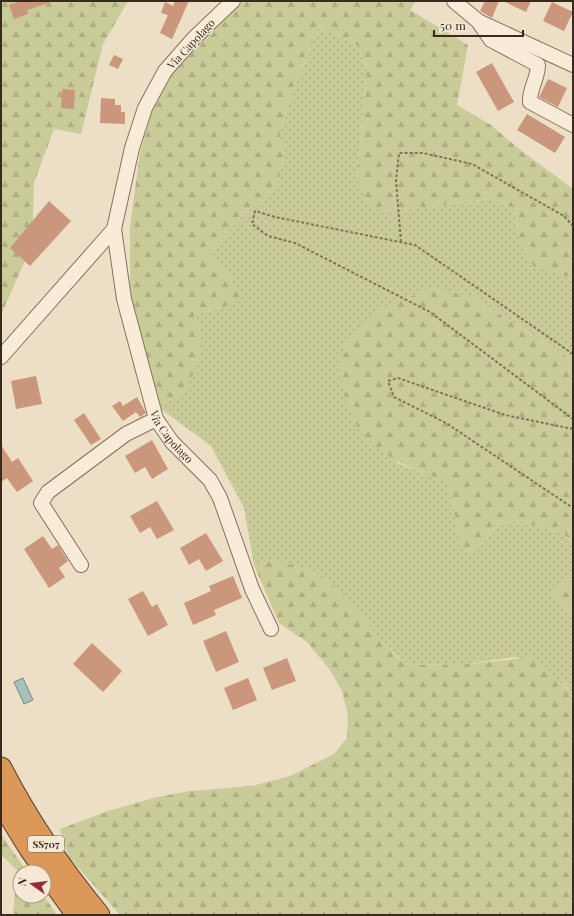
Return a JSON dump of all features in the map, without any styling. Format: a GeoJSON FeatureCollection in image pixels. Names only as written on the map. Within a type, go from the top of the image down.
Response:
{"type":"FeatureCollection","features":[{"type":"Feature","properties":{"kind":"highway","name":"SS707"},"geometry":{"type":"LineString","coordinates":[[1,768],[54,856],[99,915]]}},
{"type":"Feature","properties":{"kind":"highway","name":"SS707"},"geometry":{"type":"LineString","coordinates":[[1,802],[30,849],[77,915]]}},
{"type":"Feature","properties":{"kind":"street","name":"Via Capolago"},"geometry":{"type":"LineString","coordinates":[[233,1],[194,38],[165,71],[145,108],[132,148],[114,229],[124,299],[156,419],[172,442],[210,480],[220,498],[252,589],[271,629]]}},
{"type":"Feature","properties":{"kind":"street"},"geometry":{"type":"LineString","coordinates":[[454,1],[478,21],[573,65]]}},
{"type":"Feature","properties":{"kind":"street"},"geometry":{"type":"LineString","coordinates":[[478,21],[491,40],[538,65],[538,75],[529,94],[530,102],[573,125]]}},
{"type":"Feature","properties":{"kind":"street","name":"Via Capolago"},"geometry":{"type":"LineString","coordinates":[[1,357],[114,229]]}},
{"type":"Feature","properties":{"kind":"street"},"geometry":{"type":"LineString","coordinates":[[81,565],[41,503],[48,492],[126,434],[156,419]]}},
{"type":"Feature","properties":{"kind":"path"},"geometry":{"type":"LineString","coordinates":[[401,242],[396,182],[399,153],[423,153],[472,164],[564,216],[573,226]]}},
{"type":"Feature","properties":{"kind":"path"},"geometry":{"type":"LineString","coordinates":[[573,354],[415,245],[275,217],[255,211],[252,224],[268,236],[295,243],[430,312],[573,418]]}},
{"type":"Feature","properties":{"kind":"path"},"geometry":{"type":"LineString","coordinates":[[573,430],[506,415],[398,378],[388,381],[394,397],[446,423],[573,508]]}},
{"type":"Feature","properties":{"kind":"green space"},"geometry":{"type":"Polygon","coordinates":[[[1,1],[128,1],[103,44],[81,134],[54,129],[34,183],[32,245],[1,315],[1,1]]]}},
{"type":"Feature","properties":{"kind":"green space"},"geometry":{"type":"Polygon","coordinates":[[[244,1],[416,1],[410,10],[468,45],[457,105],[491,125],[519,149],[573,189],[573,276],[565,276],[534,267],[520,245],[515,210],[492,199],[383,212],[367,205],[357,179],[367,66],[357,45],[319,26],[296,83],[280,131],[284,158],[277,185],[248,211],[206,254],[231,278],[242,298],[229,305],[194,315],[202,336],[198,364],[183,394],[157,406],[130,298],[130,226],[140,152],[152,111],[172,75],[201,41],[244,1]]]}},
{"type":"Feature","properties":{"kind":"green space"},"geometry":{"type":"Polygon","coordinates":[[[319,26],[357,45],[367,67],[357,179],[383,212],[492,199],[515,210],[520,245],[565,276],[573,276],[573,361],[471,296],[397,463],[448,482],[462,549],[471,555],[499,524],[520,521],[564,534],[573,544],[573,576],[553,592],[565,610],[573,613],[573,694],[565,685],[516,657],[466,664],[410,665],[398,657],[382,640],[273,560],[254,565],[244,508],[211,446],[157,406],[183,394],[202,336],[194,315],[229,305],[231,278],[206,254],[248,211],[277,185],[284,158],[280,131],[296,83],[319,26]]]}},
{"type":"Feature","properties":{"kind":"green space"},"geometry":{"type":"Polygon","coordinates":[[[432,288],[471,296],[573,361],[573,544],[564,534],[520,521],[499,524],[471,555],[462,549],[448,483],[407,466],[379,450],[362,434],[356,424],[350,412],[342,387],[341,363],[345,346],[361,324],[371,315],[396,302],[432,288]]]}},
{"type":"Feature","properties":{"kind":"green space"},"geometry":{"type":"Polygon","coordinates":[[[273,560],[307,568],[326,578],[344,596],[397,657],[410,665],[466,664],[535,657],[573,694],[573,915],[120,915],[68,856],[60,829],[108,811],[157,797],[190,791],[252,786],[290,776],[334,754],[347,738],[348,715],[342,691],[330,670],[307,642],[279,623],[254,565],[273,560]]]}},
{"type":"Feature","properties":{"kind":"green space"},"geometry":{"type":"Polygon","coordinates":[[[573,576],[573,613],[565,610],[553,592],[573,576]]]}},
{"type":"Feature","properties":{"kind":"green space"},"geometry":{"type":"Polygon","coordinates":[[[1,834],[22,864],[12,864],[12,865],[1,855],[1,834]]]}},
{"type":"Feature","properties":{"kind":"green space"},"geometry":{"type":"Polygon","coordinates":[[[14,904],[49,904],[57,915],[13,915],[14,904]]]}},
{"type":"Feature","properties":{"kind":"shaded area"},"geometry":{"type":"Polygon","coordinates":[[[23,678],[33,700],[24,704],[14,682],[23,678]]]}},
{"type":"Feature","properties":{"kind":"building"},"geometry":{"type":"Polygon","coordinates":[[[20,1],[49,1],[49,3],[27,10],[28,14],[14,19],[9,5],[20,1]]]}},
{"type":"Feature","properties":{"kind":"building"},"geometry":{"type":"Polygon","coordinates":[[[175,1],[189,1],[172,39],[160,33],[168,15],[161,13],[165,2],[173,6],[175,1]]]}},
{"type":"Feature","properties":{"kind":"building"},"geometry":{"type":"Polygon","coordinates":[[[485,1],[499,1],[492,18],[480,11],[485,1]]]}},
{"type":"Feature","properties":{"kind":"building"},"geometry":{"type":"Polygon","coordinates":[[[503,1],[531,1],[526,12],[503,1]]]}},
{"type":"Feature","properties":{"kind":"building"},"geometry":{"type":"Polygon","coordinates":[[[552,2],[573,12],[564,31],[543,21],[552,2]]]}},
{"type":"Feature","properties":{"kind":"building"},"geometry":{"type":"Polygon","coordinates":[[[114,55],[123,59],[118,69],[109,65],[114,55]]]}},
{"type":"Feature","properties":{"kind":"building"},"geometry":{"type":"Polygon","coordinates":[[[492,63],[514,102],[498,111],[476,72],[492,63]]]}},
{"type":"Feature","properties":{"kind":"building"},"geometry":{"type":"Polygon","coordinates":[[[548,79],[567,88],[558,107],[539,97],[548,79]]]}},
{"type":"Feature","properties":{"kind":"building"},"geometry":{"type":"Polygon","coordinates":[[[62,89],[75,90],[74,109],[61,108],[62,89]]]}},
{"type":"Feature","properties":{"kind":"building"},"geometry":{"type":"Polygon","coordinates":[[[101,98],[115,99],[115,105],[121,105],[121,112],[125,112],[125,124],[100,123],[101,98]]]}},
{"type":"Feature","properties":{"kind":"building"},"geometry":{"type":"Polygon","coordinates":[[[527,114],[565,137],[555,153],[517,130],[527,114]]]}},
{"type":"Feature","properties":{"kind":"building"},"geometry":{"type":"Polygon","coordinates":[[[49,201],[71,221],[30,266],[10,248],[49,201]]]}},
{"type":"Feature","properties":{"kind":"building"},"geometry":{"type":"Polygon","coordinates":[[[36,376],[42,404],[16,409],[11,381],[36,376]]]}},
{"type":"Feature","properties":{"kind":"building"},"geometry":{"type":"Polygon","coordinates":[[[137,397],[146,413],[140,417],[136,412],[123,421],[112,406],[120,401],[123,406],[137,397]]]}},
{"type":"Feature","properties":{"kind":"building"},"geometry":{"type":"Polygon","coordinates":[[[84,413],[101,439],[91,445],[74,420],[84,413]]]}},
{"type":"Feature","properties":{"kind":"building"},"geometry":{"type":"Polygon","coordinates":[[[152,440],[168,469],[152,479],[145,467],[135,473],[125,456],[152,440]]]}},
{"type":"Feature","properties":{"kind":"building"},"geometry":{"type":"Polygon","coordinates":[[[1,445],[12,462],[18,458],[33,481],[17,492],[7,478],[1,482],[1,445]]]}},
{"type":"Feature","properties":{"kind":"building"},"geometry":{"type":"Polygon","coordinates":[[[157,501],[174,530],[157,539],[150,527],[140,533],[130,516],[157,501]]]}},
{"type":"Feature","properties":{"kind":"building"},"geometry":{"type":"Polygon","coordinates":[[[206,533],[223,561],[206,571],[199,559],[189,565],[180,548],[206,533]]]}},
{"type":"Feature","properties":{"kind":"building"},"geometry":{"type":"Polygon","coordinates":[[[43,536],[52,549],[58,545],[68,561],[59,568],[65,577],[49,588],[24,549],[43,536]]]}},
{"type":"Feature","properties":{"kind":"building"},"geometry":{"type":"Polygon","coordinates":[[[233,576],[242,598],[214,610],[216,615],[193,625],[184,603],[211,591],[209,586],[233,576]]]}},
{"type":"Feature","properties":{"kind":"building"},"geometry":{"type":"Polygon","coordinates":[[[143,591],[152,607],[157,604],[168,625],[148,636],[128,599],[143,591]]]}},
{"type":"Feature","properties":{"kind":"building"},"geometry":{"type":"Polygon","coordinates":[[[226,631],[239,662],[216,672],[203,641],[226,631]]]}},
{"type":"Feature","properties":{"kind":"building"},"geometry":{"type":"Polygon","coordinates":[[[92,643],[122,671],[103,692],[73,664],[92,643]]]}},
{"type":"Feature","properties":{"kind":"building"},"geometry":{"type":"Polygon","coordinates":[[[287,658],[296,681],[272,690],[263,668],[287,658]]]}},
{"type":"Feature","properties":{"kind":"building"},"geometry":{"type":"Polygon","coordinates":[[[248,678],[257,700],[233,710],[224,688],[248,678]]]}}]}
